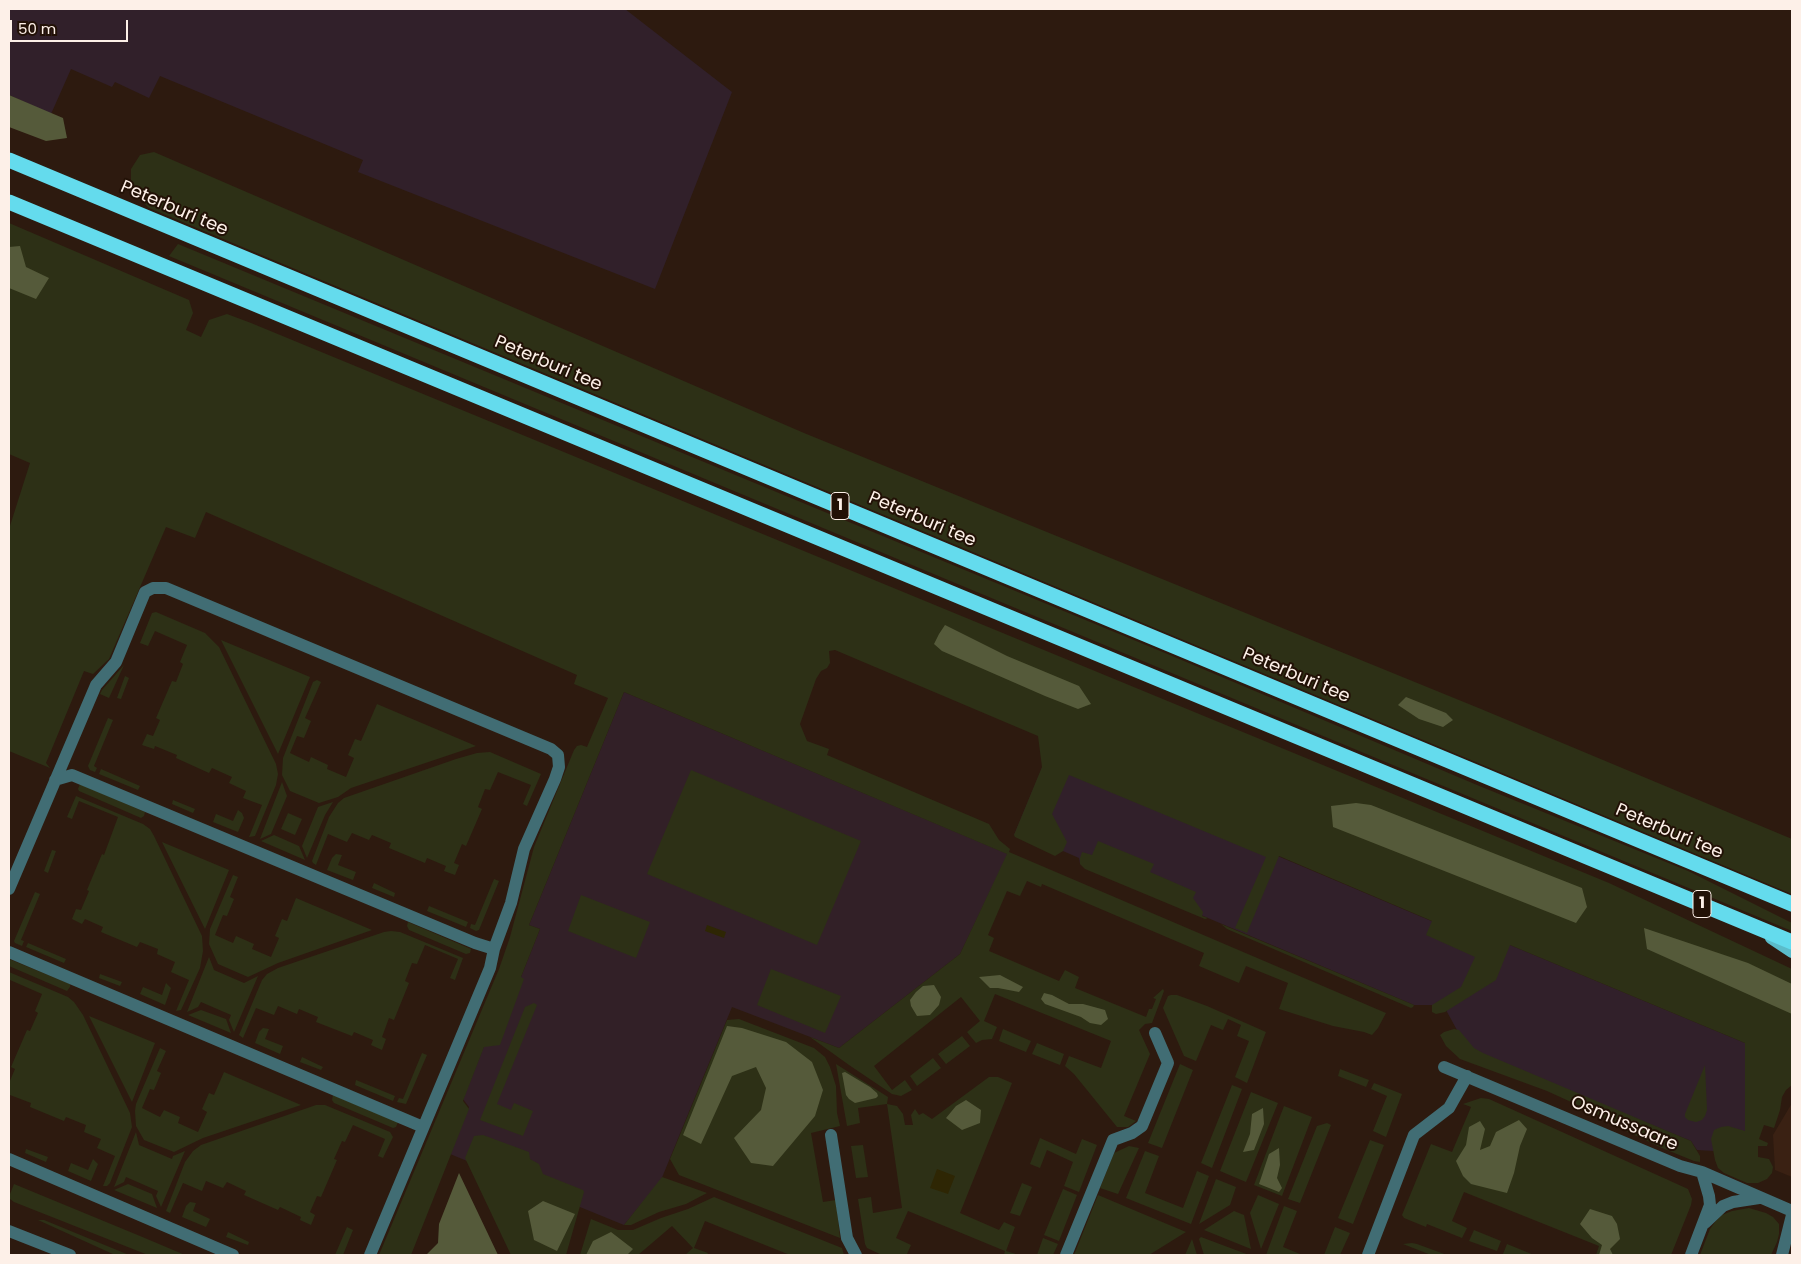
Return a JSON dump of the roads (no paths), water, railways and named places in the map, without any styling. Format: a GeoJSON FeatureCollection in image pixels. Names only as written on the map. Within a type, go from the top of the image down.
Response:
{"type":"FeatureCollection","features":[{"type":"Feature","properties":{"kind":"highway","name":"Peterburi tee"},"geometry":{"type":"LineString","coordinates":[[9,160],[1792,904]]}},
{"type":"Feature","properties":{"kind":"highway","name":"1"},"geometry":{"type":"LineString","coordinates":[[9,202],[1792,942]]}},
{"type":"Feature","properties":{"kind":"main road"},"geometry":{"type":"LineString","coordinates":[[1741,920],[1792,952]]}},
{"type":"Feature","properties":{"kind":"street"},"geometry":{"type":"LineString","coordinates":[[9,889],[96,685],[116,662],[145,592],[153,588],[166,588],[551,749],[558,755],[559,766],[555,779],[524,850],[511,903],[494,949],[490,968],[370,1255]]}},
{"type":"Feature","properties":{"kind":"street"},"geometry":{"type":"LineString","coordinates":[[56,780],[72,775],[467,940],[494,949]]}},
{"type":"Feature","properties":{"kind":"street"},"geometry":{"type":"LineString","coordinates":[[9,952],[423,1127]]}},
{"type":"Feature","properties":{"kind":"street"},"geometry":{"type":"LineString","coordinates":[[1066,1255],[1113,1140],[1132,1133],[1142,1126],[1168,1063],[1155,1033]]}},
{"type":"Feature","properties":{"kind":"street","name":"Osmussaare"},"geometry":{"type":"LineString","coordinates":[[1444,1067],[1680,1166],[1702,1172],[1746,1190],[1792,1211]]}},
{"type":"Feature","properties":{"kind":"street"},"geometry":{"type":"LineString","coordinates":[[1368,1255],[1414,1135],[1450,1108],[1467,1076]]}},
{"type":"Feature","properties":{"kind":"street"},"geometry":{"type":"LineString","coordinates":[[832,1135],[847,1238],[856,1255]]}},
{"type":"Feature","properties":{"kind":"street"},"geometry":{"type":"LineString","coordinates":[[9,1159],[233,1255]]}},
{"type":"Feature","properties":{"kind":"street"},"geometry":{"type":"LineString","coordinates":[[1691,1255],[1710,1205],[1702,1172]]}},
{"type":"Feature","properties":{"kind":"street"},"geometry":{"type":"LineString","coordinates":[[1701,1229],[1710,1217],[1723,1206],[1734,1202],[1760,1198]]}},
{"type":"Feature","properties":{"kind":"street"},"geometry":{"type":"LineString","coordinates":[[1782,1255],[1792,1215]]}},
{"type":"Feature","properties":{"kind":"street"},"geometry":{"type":"LineString","coordinates":[[9,1231],[70,1255]]}}]}
